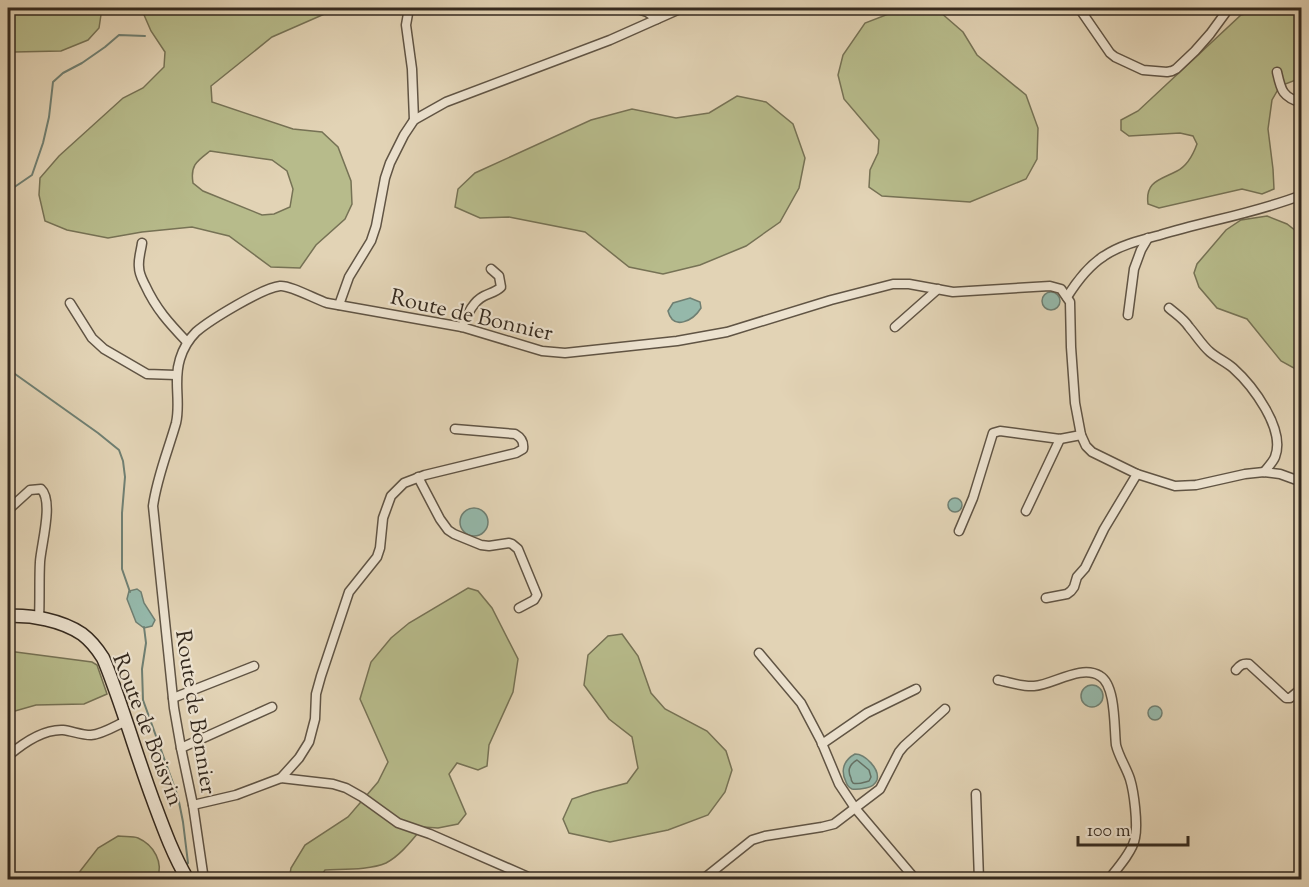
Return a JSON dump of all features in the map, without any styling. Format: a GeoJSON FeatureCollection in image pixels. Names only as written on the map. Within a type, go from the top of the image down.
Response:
{"type":"FeatureCollection","features":[{"type":"Feature","properties":{"kind":"main road","name":"Route de Boisvin"},"geometry":{"type":"LineString","coordinates":[[8,616],[23,615],[62,624],[82,634],[96,648],[104,660],[153,801],[188,879]]}},
{"type":"Feature","properties":{"kind":"street"},"geometry":{"type":"LineString","coordinates":[[409,8],[406,25],[412,69],[414,120]]}},
{"type":"Feature","properties":{"kind":"street"},"geometry":{"type":"LineString","coordinates":[[635,8],[657,19]]}},
{"type":"Feature","properties":{"kind":"street"},"geometry":{"type":"LineString","coordinates":[[339,304],[349,277],[371,241],[390,163],[414,120],[446,102],[610,40],[682,8]]}},
{"type":"Feature","properties":{"kind":"street"},"geometry":{"type":"LineString","coordinates":[[1079,8],[1115,57],[1143,70],[1167,72],[1176,69],[1195,51],[1230,8]]}},
{"type":"Feature","properties":{"kind":"street"},"geometry":{"type":"LineString","coordinates":[[1277,72],[1284,93],[1290,99],[1302,103]]}},
{"type":"Feature","properties":{"kind":"street"},"geometry":{"type":"LineString","coordinates":[[1302,195],[1281,203],[1148,238],[1113,250],[1080,277],[1067,297],[1070,308],[1073,383],[1081,435],[1092,452],[1137,474],[1175,486],[1209,483],[1264,472],[1280,474],[1302,482]]}},
{"type":"Feature","properties":{"kind":"street"},"geometry":{"type":"LineString","coordinates":[[1128,315],[1134,269],[1148,238]]}},
{"type":"Feature","properties":{"kind":"street"},"geometry":{"type":"LineString","coordinates":[[142,243],[139,265],[143,282],[162,315],[187,342]]}},
{"type":"Feature","properties":{"kind":"street"},"geometry":{"type":"LineString","coordinates":[[462,327],[476,301],[498,290],[501,286],[500,276],[491,269]]}},
{"type":"Feature","properties":{"kind":"street","name":"Route de Bonnier"},"geometry":{"type":"LineString","coordinates":[[204,879],[173,698],[153,512],[156,488],[177,417],[176,375],[180,356],[195,333],[214,318],[246,300],[280,286],[316,300],[462,327],[542,351],[565,353],[676,341],[727,332],[831,300],[893,284],[909,284],[953,292],[1050,286],[1061,289],[1067,297]]}},
{"type":"Feature","properties":{"kind":"street"},"geometry":{"type":"LineString","coordinates":[[895,327],[938,289]]}},
{"type":"Feature","properties":{"kind":"street"},"geometry":{"type":"LineString","coordinates":[[70,303],[93,338],[104,349],[147,374],[176,375]]}},
{"type":"Feature","properties":{"kind":"street"},"geometry":{"type":"LineString","coordinates":[[1169,308],[1184,320],[1210,353],[1244,379],[1270,417],[1276,436],[1277,450],[1275,459],[1264,472]]}},
{"type":"Feature","properties":{"kind":"street"},"geometry":{"type":"LineString","coordinates":[[281,778],[300,758],[309,742],[315,719],[316,694],[349,592],[376,557],[380,548],[383,518],[391,496],[404,483],[418,477],[516,453],[522,449],[524,443],[515,434],[455,429]]}},
{"type":"Feature","properties":{"kind":"street"},"geometry":{"type":"LineString","coordinates":[[959,531],[992,434],[1000,431],[1060,439],[1081,435]]}},
{"type":"Feature","properties":{"kind":"street"},"geometry":{"type":"LineString","coordinates":[[1026,510],[1060,439]]}},
{"type":"Feature","properties":{"kind":"street"},"geometry":{"type":"LineString","coordinates":[[1046,598],[1067,594],[1071,591],[1137,474]]}},
{"type":"Feature","properties":{"kind":"street"},"geometry":{"type":"LineString","coordinates":[[418,477],[448,530],[481,545],[509,543],[518,549],[537,595],[534,600],[519,608]]}},
{"type":"Feature","properties":{"kind":"street"},"geometry":{"type":"LineString","coordinates":[[8,510],[30,490],[45,491],[47,504],[40,564],[39,618]]}},
{"type":"Feature","properties":{"kind":"street"},"geometry":{"type":"LineString","coordinates":[[759,653],[801,703],[839,784],[855,808],[916,879]]}},
{"type":"Feature","properties":{"kind":"street"},"geometry":{"type":"LineString","coordinates":[[1236,670],[1240,665],[1249,664],[1286,698],[1290,698],[1302,688]]}},
{"type":"Feature","properties":{"kind":"street"},"geometry":{"type":"LineString","coordinates":[[173,698],[254,666]]}},
{"type":"Feature","properties":{"kind":"street"},"geometry":{"type":"LineString","coordinates":[[998,680],[1034,686],[1074,674],[1095,674],[1105,679],[1111,697],[1116,745],[1130,778],[1136,831],[1133,845],[1108,879]]}},
{"type":"Feature","properties":{"kind":"street"},"geometry":{"type":"LineString","coordinates":[[822,744],[867,713],[916,690]]}},
{"type":"Feature","properties":{"kind":"street"},"geometry":{"type":"LineString","coordinates":[[181,748],[272,707]]}},
{"type":"Feature","properties":{"kind":"street"},"geometry":{"type":"LineString","coordinates":[[702,879],[752,840],[834,824],[880,789],[898,752],[945,709]]}},
{"type":"Feature","properties":{"kind":"street"},"geometry":{"type":"LineString","coordinates":[[8,756],[36,737],[52,731],[64,730],[92,735],[126,721]]}},
{"type":"Feature","properties":{"kind":"street"},"geometry":{"type":"LineString","coordinates":[[193,805],[236,795],[281,778],[319,781],[346,788],[398,823],[430,834],[530,879]]}},
{"type":"Feature","properties":{"kind":"street"},"geometry":{"type":"LineString","coordinates":[[976,794],[979,879]]}},
{"type":"Feature","properties":{"kind":"green space"},"geometry":{"type":"Polygon","coordinates":[[[8,8],[102,8],[99,28],[88,40],[61,51],[14,52],[8,48],[8,8]]]}},
{"type":"Feature","properties":{"kind":"green space"},"geometry":{"type":"Polygon","coordinates":[[[141,8],[336,8],[272,37],[211,86],[212,102],[293,129],[322,132],[338,147],[351,181],[352,204],[345,219],[316,245],[300,268],[271,267],[229,236],[192,227],[108,238],[67,230],[45,221],[39,195],[40,178],[59,156],[123,98],[143,88],[164,67],[165,52],[151,31],[141,8]],[[210,151],[195,164],[193,183],[203,191],[262,215],[274,214],[290,207],[293,189],[287,171],[272,160],[210,151]]]}},
{"type":"Feature","properties":{"kind":"green space"},"geometry":{"type":"Polygon","coordinates":[[[1268,8],[1301,8],[1301,78],[1280,86],[1272,100],[1268,129],[1274,189],[1262,194],[1242,189],[1159,208],[1148,204],[1151,186],[1184,166],[1192,156],[1197,144],[1193,136],[1180,133],[1129,136],[1121,130],[1121,120],[1138,111],[1241,15],[1268,8]]]}},
{"type":"Feature","properties":{"kind":"green space"},"geometry":{"type":"Polygon","coordinates":[[[940,12],[963,32],[977,55],[1026,95],[1038,128],[1037,159],[1026,179],[970,202],[882,196],[869,187],[870,170],[878,153],[879,140],[844,99],[838,75],[843,55],[865,23],[891,13],[940,12]]]}},
{"type":"Feature","properties":{"kind":"green space"},"geometry":{"type":"Polygon","coordinates":[[[737,96],[766,102],[793,124],[805,158],[799,188],[780,222],[746,246],[700,265],[663,274],[629,267],[585,232],[509,217],[480,218],[455,207],[458,189],[475,173],[591,120],[632,109],[676,118],[709,113],[737,96]]]}},
{"type":"Feature","properties":{"kind":"green space"},"geometry":{"type":"Polygon","coordinates":[[[1267,216],[1287,224],[1301,235],[1301,372],[1281,361],[1247,319],[1217,308],[1199,287],[1194,273],[1197,264],[1226,230],[1241,220],[1267,216]]]}},
{"type":"Feature","properties":{"kind":"green space"},"geometry":{"type":"Polygon","coordinates":[[[468,588],[478,591],[492,608],[518,659],[513,692],[489,745],[487,766],[478,770],[457,763],[449,774],[466,814],[458,824],[438,828],[423,827],[401,852],[386,863],[364,868],[325,870],[319,879],[289,880],[291,868],[305,845],[348,817],[378,782],[388,762],[360,699],[371,662],[391,638],[409,623],[468,588]]]}},
{"type":"Feature","properties":{"kind":"green space"},"geometry":{"type":"Polygon","coordinates":[[[622,634],[638,656],[651,693],[665,709],[707,731],[726,751],[732,770],[725,792],[708,815],[668,830],[610,842],[569,833],[563,819],[572,799],[627,783],[638,768],[632,737],[609,719],[584,685],[588,655],[608,636],[622,634]]]}},
{"type":"Feature","properties":{"kind":"green space"},"geometry":{"type":"Polygon","coordinates":[[[8,651],[92,662],[97,665],[107,694],[84,704],[36,705],[8,713],[8,651]]]}},
{"type":"Feature","properties":{"kind":"green space"},"geometry":{"type":"Polygon","coordinates":[[[118,836],[136,837],[149,845],[158,861],[157,879],[74,879],[98,848],[118,836]]]}},
{"type":"Feature","properties":{"kind":"water"},"geometry":{"type":"Polygon","coordinates":[[[1051,292],[1057,295],[1060,301],[1057,307],[1051,310],[1045,307],[1042,301],[1045,295],[1051,292]]]}},
{"type":"Feature","properties":{"kind":"water"},"geometry":{"type":"Polygon","coordinates":[[[690,298],[700,302],[701,308],[688,320],[674,321],[668,311],[673,303],[690,298]]]}},
{"type":"Feature","properties":{"kind":"water"},"geometry":{"type":"Polygon","coordinates":[[[952,498],[958,498],[962,505],[958,512],[952,512],[948,508],[948,502],[952,498]]]}},
{"type":"Feature","properties":{"kind":"water"},"geometry":{"type":"Polygon","coordinates":[[[474,508],[484,512],[488,522],[484,532],[474,536],[464,532],[460,522],[464,512],[474,508]]]}},
{"type":"Feature","properties":{"kind":"water"},"geometry":{"type":"Polygon","coordinates":[[[137,589],[141,592],[144,603],[155,620],[152,626],[144,628],[136,622],[127,599],[129,591],[137,589]]]}},
{"type":"Feature","properties":{"kind":"water"},"geometry":{"type":"Polygon","coordinates":[[[1092,685],[1100,688],[1103,696],[1100,704],[1092,707],[1084,704],[1081,696],[1084,688],[1092,685]]]}},
{"type":"Feature","properties":{"kind":"water"},"geometry":{"type":"Polygon","coordinates":[[[1152,706],[1158,706],[1162,713],[1158,720],[1152,720],[1148,716],[1148,710],[1152,706]]]}},
{"type":"Feature","properties":{"kind":"water"},"geometry":{"type":"Polygon","coordinates":[[[855,754],[867,759],[876,771],[877,780],[871,786],[854,789],[847,784],[844,778],[844,766],[855,754]]]}},
{"type":"Feature","properties":{"kind":"waterway"},"geometry":{"type":"LineString","coordinates":[[8,198],[13,188],[32,175],[49,117],[53,82],[119,35],[145,36]]}},
{"type":"Feature","properties":{"kind":"waterway"},"geometry":{"type":"LineString","coordinates":[[8,369],[119,450],[125,477],[122,513],[122,569],[130,592]]}},
{"type":"Feature","properties":{"kind":"waterway"},"geometry":{"type":"LineString","coordinates":[[144,627],[146,643],[142,669],[143,700],[178,797],[188,863],[186,866]]}}]}
